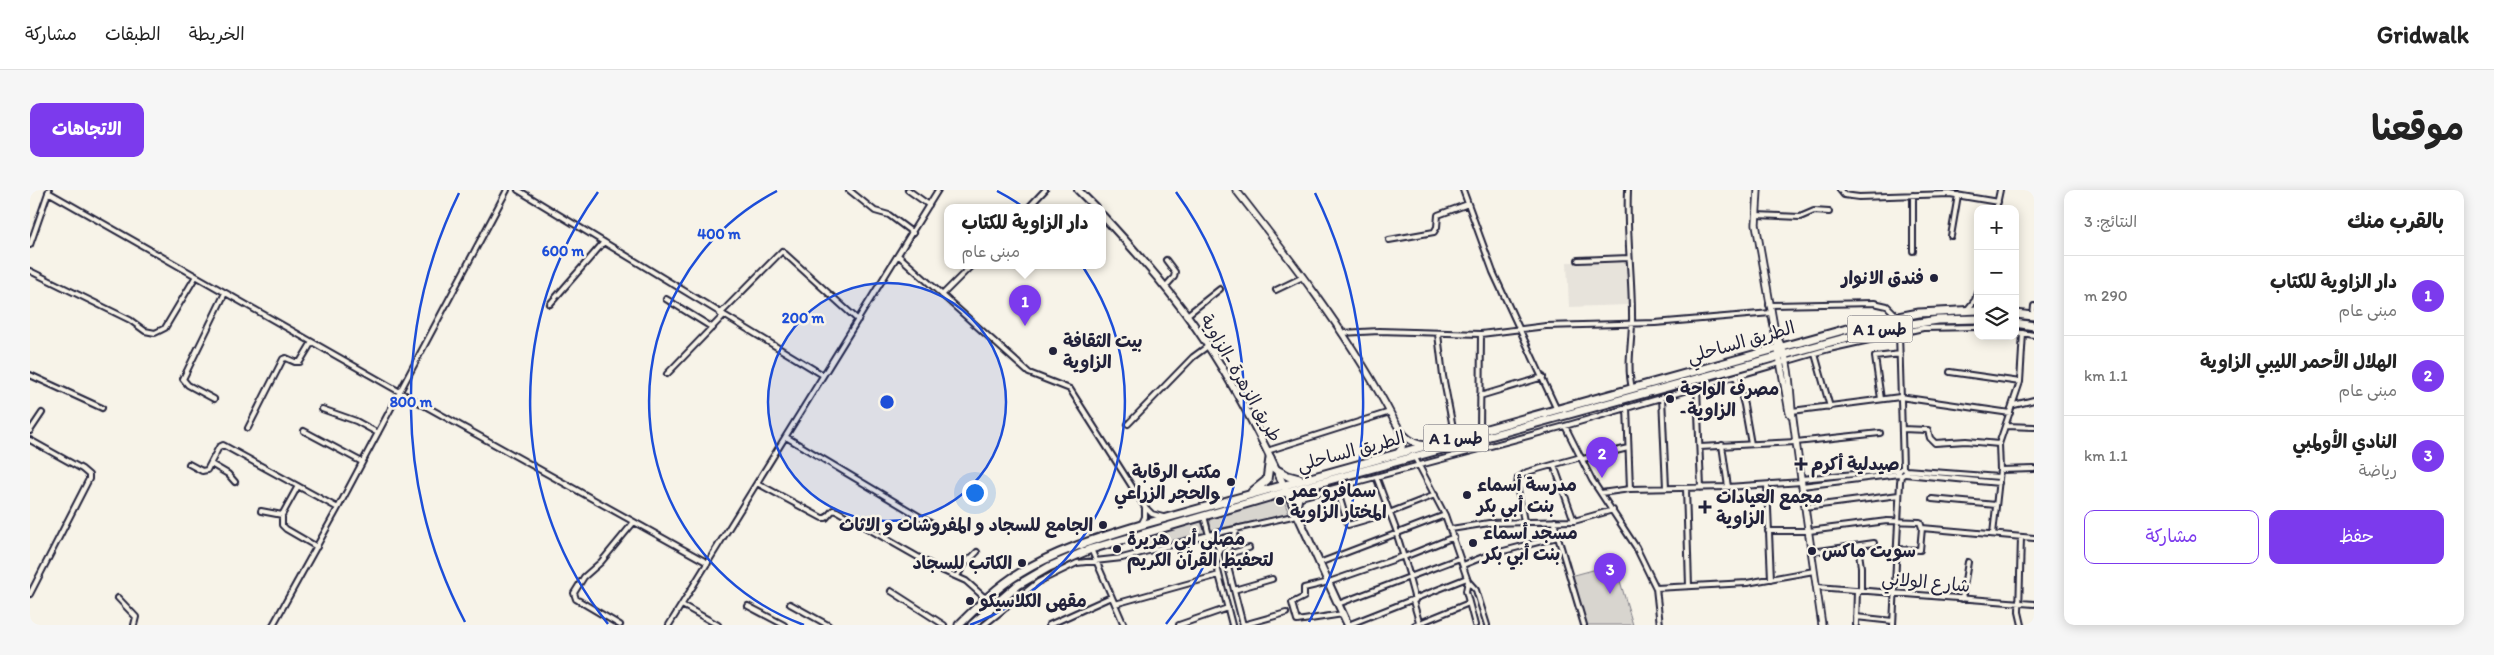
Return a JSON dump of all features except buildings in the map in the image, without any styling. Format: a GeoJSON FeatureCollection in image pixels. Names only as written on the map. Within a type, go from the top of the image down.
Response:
{"type":"FeatureCollection","features":[{"type":"Feature","properties":{"kind":"highway","name":"الطريق الساحلي"},"geometry":{"type":"LineString","coordinates":[[958,625],[986,598],[1018,574],[1065,550],[1141,525],[1246,495],[1311,486],[1415,458],[1782,355],[1897,316],[1945,310],[1974,310]]}},
{"type":"Feature","properties":{"kind":"highway"},"geometry":{"type":"LineString","coordinates":[[2019,314],[2033,316]]}},
{"type":"Feature","properties":{"kind":"highway","name":"الطريق الساحلي"},"geometry":{"type":"LineString","coordinates":[[972,625],[1018,585],[1049,567],[1091,549],[1204,516],[1284,489],[1302,480],[1632,388],[1782,355],[1910,323],[1974,319]]}},
{"type":"Feature","properties":{"kind":"highway"},"geometry":{"type":"LineString","coordinates":[[2019,324],[2034,326]]}},
{"type":"Feature","properties":{"kind":"highway"},"geometry":{"type":"LineString","coordinates":[[1246,495],[1267,480],[1270,458]]}},
{"type":"Feature","properties":{"kind":"highway"},"geometry":{"type":"LineString","coordinates":[[1275,468],[1288,476],[1302,480]]}},
{"type":"Feature","properties":{"kind":"highway"},"geometry":{"type":"LineString","coordinates":[[1296,514],[1298,498],[1311,486]]}},
{"type":"Feature","properties":{"kind":"main road"},"geometry":{"type":"LineString","coordinates":[[1078,190],[1092,204]]}},
{"type":"Feature","properties":{"kind":"main road","name":"طريق الزهرة -الزاوية"},"geometry":{"type":"LineString","coordinates":[[1106,220],[1166,287],[1208,346],[1267,451],[1348,625]]}},
{"type":"Feature","properties":{"kind":"street"},"geometry":{"type":"LineString","coordinates":[[273,625],[338,508],[507,190]]}},
{"type":"Feature","properties":{"kind":"street"},"geometry":{"type":"LineString","coordinates":[[518,190],[823,376]]}},
{"type":"Feature","properties":{"kind":"street"},"geometry":{"type":"LineString","coordinates":[[849,190],[875,211],[889,215],[913,232]]}},
{"type":"Feature","properties":{"kind":"street"},"geometry":{"type":"LineString","coordinates":[[908,190],[929,205]]}},
{"type":"Feature","properties":{"kind":"street"},"geometry":{"type":"LineString","coordinates":[[669,625],[858,320],[900,256],[938,190]]}},
{"type":"Feature","properties":{"kind":"street"},"geometry":{"type":"LineString","coordinates":[[1032,204],[1046,190]]}},
{"type":"Feature","properties":{"kind":"street"},"geometry":{"type":"LineString","coordinates":[[1236,190],[1303,277],[1342,333],[1402,434],[1413,443],[1428,445]]}},
{"type":"Feature","properties":{"kind":"street"},"geometry":{"type":"LineString","coordinates":[[1463,190],[1493,272],[1543,377],[1556,410]]}},
{"type":"Feature","properties":{"kind":"street"},"geometry":{"type":"LineString","coordinates":[[1628,190],[1632,323],[1630,364],[1632,388]]}},
{"type":"Feature","properties":{"kind":"street"},"geometry":{"type":"LineString","coordinates":[[1758,190],[1756,215],[1770,313],[1782,355],[1822,625]]}},
{"type":"Feature","properties":{"kind":"street"},"geometry":{"type":"LineString","coordinates":[[1840,190],[1849,197],[1913,196],[1924,192],[1941,192],[1998,202]]}},
{"type":"Feature","properties":{"kind":"street"},"geometry":{"type":"LineString","coordinates":[[1906,196],[1907,190]]}},
{"type":"Feature","properties":{"kind":"street"},"geometry":{"type":"LineString","coordinates":[[1997,205],[2000,190]]}},
{"type":"Feature","properties":{"kind":"street"},"geometry":{"type":"LineString","coordinates":[[30,245],[48,191],[400,392],[708,563]]}},
{"type":"Feature","properties":{"kind":"street"},"geometry":{"type":"LineString","coordinates":[[1951,236],[1958,195]]}},
{"type":"Feature","properties":{"kind":"street"},"geometry":{"type":"LineString","coordinates":[[1913,196],[1913,251]]}},
{"type":"Feature","properties":{"kind":"street"},"geometry":{"type":"LineString","coordinates":[[1389,240],[1434,232],[1437,227],[1438,215],[1468,204]]}},
{"type":"Feature","properties":{"kind":"street"},"geometry":{"type":"LineString","coordinates":[[1756,215],[1800,217],[1814,211],[1829,212]]}},
{"type":"Feature","properties":{"kind":"street"},"geometry":{"type":"LineString","coordinates":[[550,304],[604,242]]}},
{"type":"Feature","properties":{"kind":"street"},"geometry":{"type":"LineString","coordinates":[[667,374],[713,328],[722,315],[782,251],[858,320]]}},
{"type":"Feature","properties":{"kind":"street"},"geometry":{"type":"LineString","coordinates":[[900,256],[1029,373],[1070,389],[1145,507],[1152,514],[1165,518]]}},
{"type":"Feature","properties":{"kind":"street"},"geometry":{"type":"LineString","coordinates":[[1578,260],[1629,258]]}},
{"type":"Feature","properties":{"kind":"street"},"geometry":{"type":"LineString","coordinates":[[1166,260],[1175,272],[1174,277],[1166,287]]}},
{"type":"Feature","properties":{"kind":"street"},"geometry":{"type":"LineString","coordinates":[[942,295],[968,269]]}},
{"type":"Feature","properties":{"kind":"street"},"geometry":{"type":"LineString","coordinates":[[30,271],[124,317],[150,333],[165,328],[196,276]]}},
{"type":"Feature","properties":{"kind":"street"},"geometry":{"type":"LineString","coordinates":[[1276,290],[1303,277]]}},
{"type":"Feature","properties":{"kind":"street"},"geometry":{"type":"LineString","coordinates":[[1186,315],[1220,289]]}},
{"type":"Feature","properties":{"kind":"street"},"geometry":{"type":"LineString","coordinates":[[214,400],[188,385],[183,379],[225,293]]}},
{"type":"Feature","properties":{"kind":"street"},"geometry":{"type":"LineString","coordinates":[[666,300],[713,328]]}},
{"type":"Feature","properties":{"kind":"street"},"geometry":{"type":"LineString","coordinates":[[1967,310],[1974,302]]}},
{"type":"Feature","properties":{"kind":"street"},"geometry":{"type":"LineString","coordinates":[[1769,305],[1874,303],[1886,306],[1897,316]]}},
{"type":"Feature","properties":{"kind":"street"},"geometry":{"type":"LineString","coordinates":[[2033,316],[2034,306]]}},
{"type":"Feature","properties":{"kind":"street"},"geometry":{"type":"LineString","coordinates":[[1342,333],[1373,331],[1481,334],[1546,326],[1670,322],[1770,313]]}},
{"type":"Feature","properties":{"kind":"street"},"geometry":{"type":"LineString","coordinates":[[1298,498],[1418,467],[1736,376],[1782,355],[1815,354],[1899,333],[1942,326],[1974,327]]}},
{"type":"Feature","properties":{"kind":"street"},"geometry":{"type":"LineString","coordinates":[[2019,332],[2034,335]]}},
{"type":"Feature","properties":{"kind":"street"},"geometry":{"type":"LineString","coordinates":[[1856,617],[1893,623],[1899,496],[1902,472],[1899,333]]}},
{"type":"Feature","properties":{"kind":"street"},"geometry":{"type":"LineString","coordinates":[[1993,534],[2000,477],[1999,444],[2014,405],[2020,382],[2023,333]]}},
{"type":"Feature","properties":{"kind":"street"},"geometry":{"type":"LineString","coordinates":[[1438,334],[1443,376],[1455,438]]}},
{"type":"Feature","properties":{"kind":"street"},"geometry":{"type":"LineString","coordinates":[[1480,431],[1481,334]]}},
{"type":"Feature","properties":{"kind":"street"},"geometry":{"type":"LineString","coordinates":[[248,428],[283,359],[286,358],[300,362],[312,342]]}},
{"type":"Feature","properties":{"kind":"street"},"geometry":{"type":"LineString","coordinates":[[1128,424],[1188,363],[1208,346]]}},
{"type":"Feature","properties":{"kind":"street"},"geometry":{"type":"LineString","coordinates":[[1815,354],[1830,408]]}},
{"type":"Feature","properties":{"kind":"street"},"geometry":{"type":"LineString","coordinates":[[1881,399],[1875,357],[1900,354]]}},
{"type":"Feature","properties":{"kind":"street"},"geometry":{"type":"LineString","coordinates":[[1950,372],[2020,382]]}},
{"type":"Feature","properties":{"kind":"street"},"geometry":{"type":"LineString","coordinates":[[30,375],[102,408]]}},
{"type":"Feature","properties":{"kind":"street"},"geometry":{"type":"LineString","coordinates":[[1736,376],[1744,405],[1751,444]]}},
{"type":"Feature","properties":{"kind":"street"},"geometry":{"type":"LineString","coordinates":[[1480,396],[1543,377]]}},
{"type":"Feature","properties":{"kind":"street"},"geometry":{"type":"LineString","coordinates":[[1698,387],[1701,488]]}},
{"type":"Feature","properties":{"kind":"street"},"geometry":{"type":"LineString","coordinates":[[1662,397],[1666,488]]}},
{"type":"Feature","properties":{"kind":"street"},"geometry":{"type":"LineString","coordinates":[[1791,413],[1900,397],[2010,413]]}},
{"type":"Feature","properties":{"kind":"street"},"geometry":{"type":"LineString","coordinates":[[2014,405],[2034,400]]}},
{"type":"Feature","properties":{"kind":"street"},"geometry":{"type":"LineString","coordinates":[[1627,407],[1630,489]]}},
{"type":"Feature","properties":{"kind":"street"},"geometry":{"type":"LineString","coordinates":[[322,409],[356,421],[378,433]]}},
{"type":"Feature","properties":{"kind":"street"},"geometry":{"type":"LineString","coordinates":[[1267,451],[1390,412]]}},
{"type":"Feature","properties":{"kind":"street"},"geometry":{"type":"LineString","coordinates":[[30,431],[42,413]]}},
{"type":"Feature","properties":{"kind":"street"},"geometry":{"type":"LineString","coordinates":[[1565,426],[1592,480],[1636,547],[1656,588],[1660,625]]}},
{"type":"Feature","properties":{"kind":"street"},"geometry":{"type":"LineString","coordinates":[[2006,426],[2034,427]]}},
{"type":"Feature","properties":{"kind":"street"},"geometry":{"type":"LineString","coordinates":[[1902,429],[1928,430],[1930,438],[1935,443],[1966,441],[1999,444]]}},
{"type":"Feature","properties":{"kind":"street"},"geometry":{"type":"LineString","coordinates":[[304,431],[362,462]]}},
{"type":"Feature","properties":{"kind":"street"},"geometry":{"type":"LineString","coordinates":[[1700,447],[1796,442],[1880,432]]}},
{"type":"Feature","properties":{"kind":"street"},"geometry":{"type":"LineString","coordinates":[[1398,454],[1402,447],[1402,434]]}},
{"type":"Feature","properties":{"kind":"street"},"geometry":{"type":"LineString","coordinates":[[786,437],[932,524]]}},
{"type":"Feature","properties":{"kind":"street"},"geometry":{"type":"LineString","coordinates":[[30,440],[82,469],[88,474],[89,479],[30,594]]}},
{"type":"Feature","properties":{"kind":"street"},"geometry":{"type":"LineString","coordinates":[[189,464],[204,471],[223,445],[338,508]]}},
{"type":"Feature","properties":{"kind":"street"},"geometry":{"type":"LineString","coordinates":[[1722,445],[1728,487]]}},
{"type":"Feature","properties":{"kind":"street"},"geometry":{"type":"LineString","coordinates":[[1524,521],[1517,486],[1518,478],[1527,472],[1628,448]]}},
{"type":"Feature","properties":{"kind":"street"},"geometry":{"type":"LineString","coordinates":[[1415,458],[1451,529],[1468,579],[1476,590],[1486,625]]}},
{"type":"Feature","properties":{"kind":"street"},"geometry":{"type":"LineString","coordinates":[[210,464],[228,474],[235,482]]}},
{"type":"Feature","properties":{"kind":"street"},"geometry":{"type":"LineString","coordinates":[[1554,465],[1574,521]]}},
{"type":"Feature","properties":{"kind":"street"},"geometry":{"type":"LineString","coordinates":[[2000,470],[2034,469]]}},
{"type":"Feature","properties":{"kind":"street"},"geometry":{"type":"LineString","coordinates":[[1802,482],[1902,472],[1999,483]]}},
{"type":"Feature","properties":{"kind":"street"},"geometry":{"type":"LineString","coordinates":[[1601,493],[1630,489],[1767,485],[1902,472],[2000,477]]}},
{"type":"Feature","properties":{"kind":"street"},"geometry":{"type":"LineString","coordinates":[[1377,478],[1404,556],[1418,624],[1468,603]]}},
{"type":"Feature","properties":{"kind":"street"},"geometry":{"type":"LineString","coordinates":[[757,483],[822,518],[826,518],[832,510],[837,511],[939,569],[958,576],[986,598]]}},
{"type":"Feature","properties":{"kind":"street"},"geometry":{"type":"LineString","coordinates":[[1767,485],[1770,579]]}},
{"type":"Feature","properties":{"kind":"street"},"geometry":{"type":"LineString","coordinates":[[298,486],[282,515],[283,527],[316,547]]}},
{"type":"Feature","properties":{"kind":"street"},"geometry":{"type":"LineString","coordinates":[[1686,488],[1690,586]]}},
{"type":"Feature","properties":{"kind":"street"},"geometry":{"type":"LineString","coordinates":[[1337,489],[1347,525],[1390,513],[1435,495]]}},
{"type":"Feature","properties":{"kind":"street"},"geometry":{"type":"LineString","coordinates":[[1805,507],[1899,496]]}},
{"type":"Feature","properties":{"kind":"street"},"geometry":{"type":"LineString","coordinates":[[1932,498],[1996,505]]}},
{"type":"Feature","properties":{"kind":"street"},"geometry":{"type":"LineString","coordinates":[[1141,525],[1145,517],[1145,507]]}},
{"type":"Feature","properties":{"kind":"street"},"geometry":{"type":"LineString","coordinates":[[1451,529],[1468,525],[1524,521],[1574,521],[1613,510]]}},
{"type":"Feature","properties":{"kind":"street"},"geometry":{"type":"LineString","coordinates":[[261,511],[282,515]]}},
{"type":"Feature","properties":{"kind":"street"},"geometry":{"type":"LineString","coordinates":[[984,625],[1038,582],[1070,566],[1095,560],[1122,558],[1296,514]]}},
{"type":"Feature","properties":{"kind":"street"},"geometry":{"type":"LineString","coordinates":[[1319,563],[1397,535],[1445,515]]}},
{"type":"Feature","properties":{"kind":"street"},"geometry":{"type":"LineString","coordinates":[[1204,516],[1232,625]]}},
{"type":"Feature","properties":{"kind":"street"},"geometry":{"type":"LineString","coordinates":[[1768,531],[1809,532],[1898,520],[1918,521],[1922,524],[1920,550],[1896,549]]}},
{"type":"Feature","properties":{"kind":"street"},"geometry":{"type":"LineString","coordinates":[[1556,521],[1556,537],[1559,538],[1584,625]]}},
{"type":"Feature","properties":{"kind":"street"},"geometry":{"type":"LineString","coordinates":[[620,625],[576,599],[574,592],[584,577],[601,562],[634,522]]}},
{"type":"Feature","properties":{"kind":"street"},"geometry":{"type":"LineString","coordinates":[[1238,528],[1225,556],[1243,625],[1286,613]]}},
{"type":"Feature","properties":{"kind":"street"},"geometry":{"type":"LineString","coordinates":[[1922,528],[2034,538]]}},
{"type":"Feature","properties":{"kind":"street"},"geometry":{"type":"LineString","coordinates":[[1343,614],[1296,621],[1292,603],[1304,597],[1304,588],[1329,582],[1454,537]]}},
{"type":"Feature","properties":{"kind":"street"},"geometry":{"type":"LineString","coordinates":[[1463,565],[1488,555],[1556,537]]}},
{"type":"Feature","properties":{"kind":"street"},"geometry":{"type":"LineString","coordinates":[[2021,537],[2020,603],[2022,625]]}},
{"type":"Feature","properties":{"kind":"street"},"geometry":{"type":"LineString","coordinates":[[1812,552],[1874,543]]}},
{"type":"Feature","properties":{"kind":"street"},"geometry":{"type":"LineString","coordinates":[[1856,625],[1861,567],[1858,546]]}},
{"type":"Feature","properties":{"kind":"street"},"geometry":{"type":"LineString","coordinates":[[1225,556],[1249,548]]}},
{"type":"Feature","properties":{"kind":"street"},"geometry":{"type":"LineString","coordinates":[[1091,549],[1124,625]]}},
{"type":"Feature","properties":{"kind":"street"},"geometry":{"type":"LineString","coordinates":[[958,576],[964,565],[976,552]]}},
{"type":"Feature","properties":{"kind":"street"},"geometry":{"type":"LineString","coordinates":[[1338,604],[1460,558]]}},
{"type":"Feature","properties":{"kind":"street"},"geometry":{"type":"LineString","coordinates":[[1962,598],[1968,562]]}},
{"type":"Feature","properties":{"kind":"street"},"geometry":{"type":"LineString","coordinates":[[1656,588],[1747,583],[1814,571]]}},
{"type":"Feature","properties":{"kind":"street"},"geometry":{"type":"LineString","coordinates":[[1115,604],[1219,575]]}},
{"type":"Feature","properties":{"kind":"street"},"geometry":{"type":"LineString","coordinates":[[1234,590],[1272,579]]}},
{"type":"Feature","properties":{"kind":"street"},"geometry":{"type":"LineString","coordinates":[[1348,625],[1468,579]]}},
{"type":"Feature","properties":{"kind":"street"},"geometry":{"type":"LineString","coordinates":[[1468,579],[1466,592],[1474,624]]}},
{"type":"Feature","properties":{"kind":"street","name":"شارع الولاني"},"geometry":{"type":"LineString","coordinates":[[1817,587],[2034,604]]}},
{"type":"Feature","properties":{"kind":"street"},"geometry":{"type":"LineString","coordinates":[[891,592],[944,625]]}},
{"type":"Feature","properties":{"kind":"street"},"geometry":{"type":"LineString","coordinates":[[1052,624],[1111,597]]}},
{"type":"Feature","properties":{"kind":"street"},"geometry":{"type":"LineString","coordinates":[[118,598],[136,617],[134,625]]}},
{"type":"Feature","properties":{"kind":"street"},"geometry":{"type":"LineString","coordinates":[[790,604],[828,625]]}},
{"type":"Feature","properties":{"kind":"street"},"geometry":{"type":"LineString","coordinates":[[682,605],[718,625]]}},
{"type":"Feature","properties":{"kind":"street"},"geometry":{"type":"LineString","coordinates":[[748,606],[784,625]]}},
{"type":"Feature","properties":{"kind":"street"},"geometry":{"type":"LineString","coordinates":[[1179,625],[1228,608]]}},
{"type":"Feature","properties":{"kind":"shaded area"},"geometry":{"type":"Polygon","coordinates":[[[1626,261],[1628,305],[1569,307],[1567,262],[1626,261]]]}},
{"type":"Feature","properties":{"kind":"shaded area"},"geometry":{"type":"Polygon","coordinates":[[[1279,497],[1283,499],[1288,511],[1287,515],[1211,530],[1209,517],[1279,497]]]}},
{"type":"Feature","properties":{"kind":"shaded area"},"geometry":{"type":"Polygon","coordinates":[[[1197,521],[1201,522],[1205,532],[1133,550],[1129,540],[1197,521]]]}},
{"type":"Feature","properties":{"kind":"shaded area"},"geometry":{"type":"Polygon","coordinates":[[[1615,564],[1633,625],[1585,625],[1571,576],[1615,564]]]}},
{"type":"Feature","properties":{"kind":"place","name":"فندق الانوار"},"geometry":{"type":"Point","coordinates":[1934,278]}},
{"type":"Feature","properties":{"kind":"place","name":"دار الزاوية للكتاب"},"geometry":{"type":"Point","coordinates":[1025,326]}},
{"type":"Feature","properties":{"kind":"place","name":"بيت الثقافة الزاوية"},"geometry":{"type":"Point","coordinates":[1053,351]}},
{"type":"Feature","properties":{"kind":"place","name":"مصرف الواحة -الزاوية"},"geometry":{"type":"Point","coordinates":[1670,399]}},
{"type":"Feature","properties":{"kind":"place","name":"صيدلية أكرم"},"geometry":{"type":"Point","coordinates":[1801,464]}},
{"type":"Feature","properties":{"kind":"place","name":"الهلال الأحمر الليبي الزاوية"},"geometry":{"type":"Point","coordinates":[1602,478]}},
{"type":"Feature","properties":{"kind":"place","name":"مكتب الرقابة والحجر الزراعي"},"geometry":{"type":"Point","coordinates":[1231,482]}},
{"type":"Feature","properties":{"kind":"place","name":"مدرسة أسماء بنت أبي بكر"},"geometry":{"type":"Point","coordinates":[1467,495]}},
{"type":"Feature","properties":{"kind":"place","name":"سمافرو عمر المختار الزاوية"},"geometry":{"type":"Point","coordinates":[1280,501]}},
{"type":"Feature","properties":{"kind":"place","name":"مجمع العيادات الزاوية"},"geometry":{"type":"Point","coordinates":[1705,507]}},
{"type":"Feature","properties":{"kind":"place","name":"الجامع للسجاد و المفروشات و الاثاث"},"geometry":{"type":"Point","coordinates":[1103,525]}},
{"type":"Feature","properties":{"kind":"place","name":"مسجد أسماء بنت أبي بكر"},"geometry":{"type":"Point","coordinates":[1473,543]}},
{"type":"Feature","properties":{"kind":"place","name":"مصلى أبي هريرة لتحفيظ القرآن الكريم"},"geometry":{"type":"Point","coordinates":[1117,549]}},
{"type":"Feature","properties":{"kind":"place","name":"سويت ماكس"},"geometry":{"type":"Point","coordinates":[1812,551]}},
{"type":"Feature","properties":{"kind":"place","name":"الكاتب للسجاد"},"geometry":{"type":"Point","coordinates":[1022,563]}},
{"type":"Feature","properties":{"kind":"place","name":"النادي الأولمبي"},"geometry":{"type":"Point","coordinates":[1610,594]}},
{"type":"Feature","properties":{"kind":"place","name":"مقهى الكلاسيكو"},"geometry":{"type":"Point","coordinates":[970,601]}}]}
